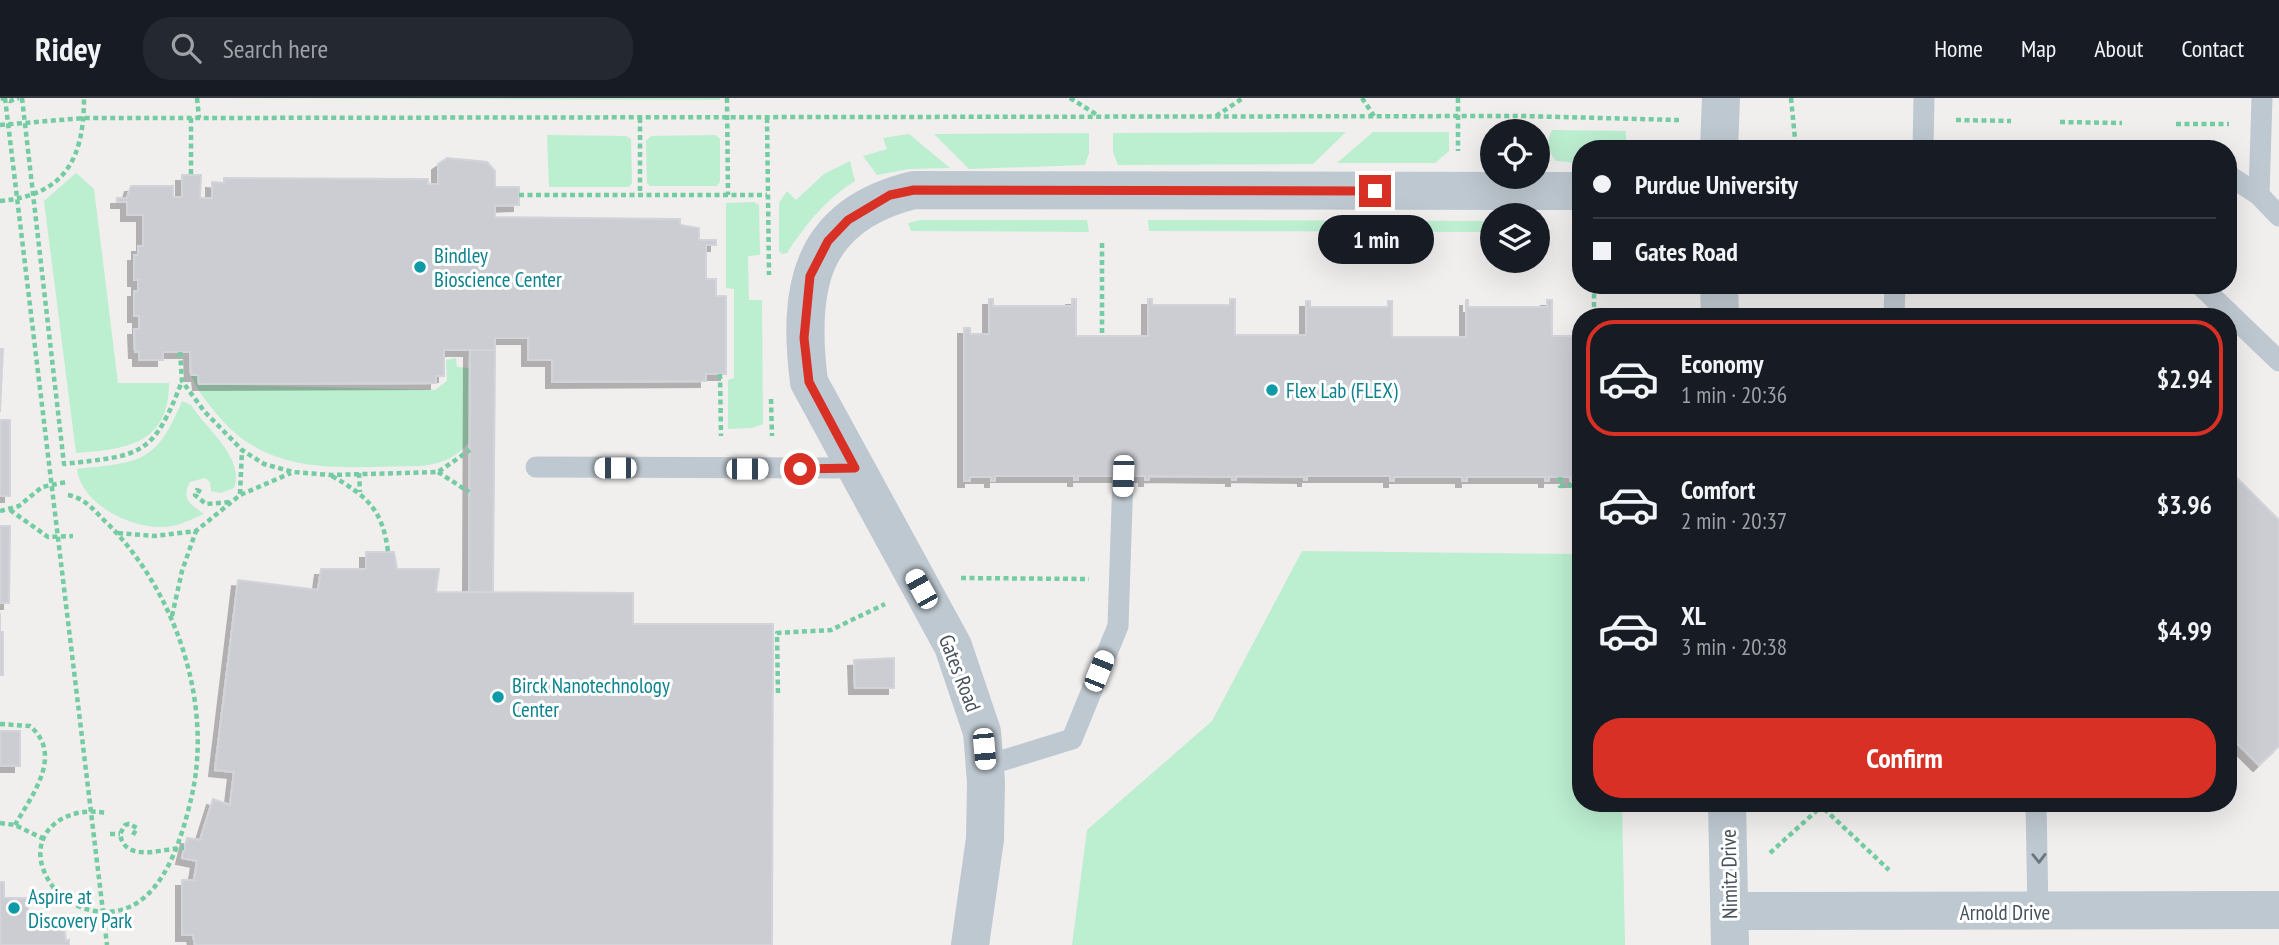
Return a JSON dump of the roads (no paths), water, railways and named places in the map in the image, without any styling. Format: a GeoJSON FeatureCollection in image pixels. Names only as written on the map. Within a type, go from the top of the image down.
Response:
{"type":"FeatureCollection","features":[{"type":"Feature","properties":{"kind":"street"},"geometry":{"type":"LineString","coordinates":[[1719,140],[1721,98]]}},
{"type":"Feature","properties":{"kind":"street","name":"Gates Road"},"geometry":{"type":"LineString","coordinates":[[970,945],[985,839],[982,732],[953,646],[809,382],[804,338],[810,276],[828,241],[848,220],[890,195],[914,190],[1572,191]]}},
{"type":"Feature","properties":{"kind":"street","name":"Nimitz Drive"},"geometry":{"type":"LineString","coordinates":[[1727,812],[1730,928]]}},
{"type":"Feature","properties":{"kind":"street","name":"Arnold Drive"},"geometry":{"type":"LineString","coordinates":[[1730,928],[2038,912],[2279,910]]}},
{"type":"Feature","properties":{"kind":"lane"},"geometry":{"type":"LineString","coordinates":[[1923,140],[1924,98]]}},
{"type":"Feature","properties":{"kind":"lane"},"geometry":{"type":"LineString","coordinates":[[2259,195],[2262,98]]}},
{"type":"Feature","properties":{"kind":"lane"},"geometry":{"type":"LineString","coordinates":[[2237,181],[2259,195],[2279,216]]}},
{"type":"Feature","properties":{"kind":"lane"},"geometry":{"type":"LineString","coordinates":[[2209,294],[2224,308]]}},
{"type":"Feature","properties":{"kind":"lane"},"geometry":{"type":"LineString","coordinates":[[2237,321],[2279,361]]}},
{"type":"Feature","properties":{"kind":"lane"},"geometry":{"type":"LineString","coordinates":[[536,467],[855,468]]}},
{"type":"Feature","properties":{"kind":"lane"},"geometry":{"type":"LineString","coordinates":[[985,766],[1072,739],[1118,626],[1123,476]]}},
{"type":"Feature","properties":{"kind":"lane"},"geometry":{"type":"LineString","coordinates":[[2036,812],[2038,912]]}},
{"type":"Feature","properties":{"kind":"place","name":"Bindley Bioscience Center"},"geometry":{"type":"Point","coordinates":[420,267]}},
{"type":"Feature","properties":{"kind":"place","name":"Flex Lab (FLEX)"},"geometry":{"type":"Point","coordinates":[1272,390]}},
{"type":"Feature","properties":{"kind":"place","name":"Birck Nanotechnology Center"},"geometry":{"type":"Point","coordinates":[498,697]}},
{"type":"Feature","properties":{"kind":"place","name":"Aspire at Discovery Park"},"geometry":{"type":"Point","coordinates":[14,908]}}]}
